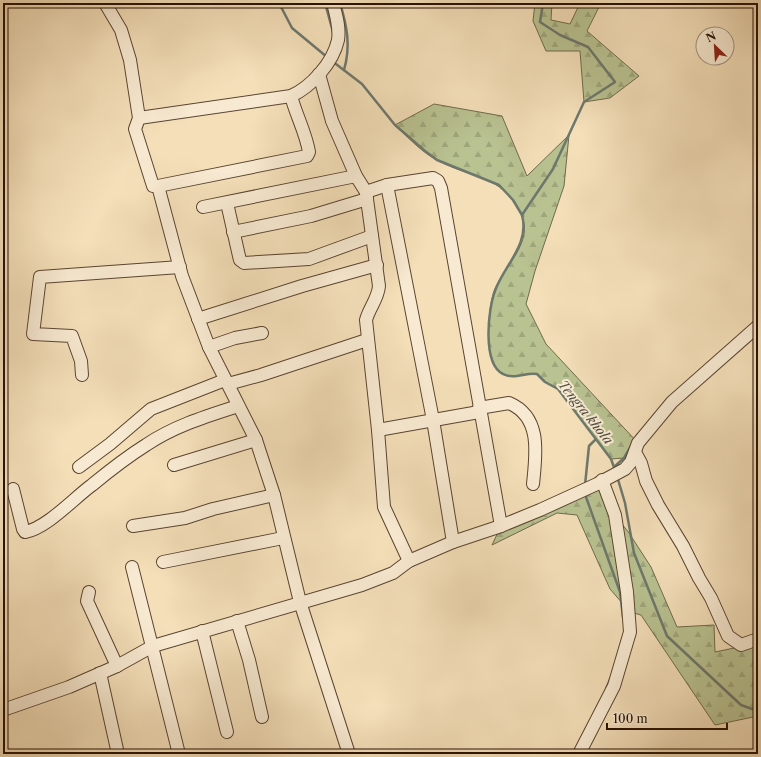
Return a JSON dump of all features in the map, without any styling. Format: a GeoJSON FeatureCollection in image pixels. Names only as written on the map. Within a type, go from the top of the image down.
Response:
{"type":"FeatureCollection","features":[{"type":"Feature","properties":{"kind":"street"},"geometry":{"type":"LineString","coordinates":[[105,3],[121,30],[128,53],[139,118],[135,129],[153,186],[307,156],[309,152],[308,144],[297,119],[291,96]]}},
{"type":"Feature","properties":{"kind":"street"},"geometry":{"type":"LineString","coordinates":[[139,118],[291,96],[303,90],[321,70],[334,52],[338,39],[338,26],[333,3]]}},
{"type":"Feature","properties":{"kind":"street"},"geometry":{"type":"LineString","coordinates":[[321,70],[332,121],[366,196],[377,265],[378,294],[367,314],[367,340],[378,430],[384,507],[409,561]]}},
{"type":"Feature","properties":{"kind":"street"},"geometry":{"type":"LineString","coordinates":[[203,207],[356,176]]}},
{"type":"Feature","properties":{"kind":"street"},"geometry":{"type":"LineString","coordinates":[[233,232],[311,216],[366,196],[387,185],[433,178],[438,181],[441,188],[479,410],[501,526]]}},
{"type":"Feature","properties":{"kind":"street"},"geometry":{"type":"LineString","coordinates":[[387,185],[433,420],[453,542]]}},
{"type":"Feature","properties":{"kind":"street"},"geometry":{"type":"LineString","coordinates":[[158,186],[180,267],[198,319],[209,347],[256,440],[274,495],[283,538],[300,602],[349,754]]}},
{"type":"Feature","properties":{"kind":"street"},"geometry":{"type":"LineString","coordinates":[[227,203],[240,260],[244,263],[250,264],[309,259],[372,236]]}},
{"type":"Feature","properties":{"kind":"street"},"geometry":{"type":"LineString","coordinates":[[198,319],[302,286],[377,265]]}},
{"type":"Feature","properties":{"kind":"street"},"geometry":{"type":"LineString","coordinates":[[82,375],[81,362],[72,336],[33,334],[40,277],[180,267]]}},
{"type":"Feature","properties":{"kind":"street"},"geometry":{"type":"LineString","coordinates":[[3,710],[69,687],[117,666],[153,646],[362,585],[393,572],[409,561],[453,542],[501,526],[597,484],[628,467],[636,452],[638,442],[672,402],[758,326]]}},
{"type":"Feature","properties":{"kind":"street"},"geometry":{"type":"LineString","coordinates":[[209,347],[235,338],[262,333]]}},
{"type":"Feature","properties":{"kind":"street"},"geometry":{"type":"LineString","coordinates":[[79,467],[110,444],[151,409],[226,382],[261,375],[367,340]]}},
{"type":"Feature","properties":{"kind":"street"},"geometry":{"type":"LineString","coordinates":[[378,430],[433,420],[509,403],[526,414],[532,422],[536,449],[533,484]]}},
{"type":"Feature","properties":{"kind":"street"},"geometry":{"type":"LineString","coordinates":[[13,489],[23,529],[25,532],[31,531],[51,518],[91,485],[146,445],[181,426],[238,406]]}},
{"type":"Feature","properties":{"kind":"street"},"geometry":{"type":"LineString","coordinates":[[174,465],[256,440]]}},
{"type":"Feature","properties":{"kind":"street"},"geometry":{"type":"LineString","coordinates":[[636,452],[646,481],[711,598],[728,636],[741,645],[758,639]]}},
{"type":"Feature","properties":{"kind":"street"},"geometry":{"type":"LineString","coordinates":[[579,754],[614,686],[630,632],[627,592],[614,515],[602,480]]}},
{"type":"Feature","properties":{"kind":"street"},"geometry":{"type":"LineString","coordinates":[[133,526],[185,518],[213,509],[274,495]]}},
{"type":"Feature","properties":{"kind":"street"},"geometry":{"type":"LineString","coordinates":[[163,562],[283,538]]}},
{"type":"Feature","properties":{"kind":"street"},"geometry":{"type":"LineString","coordinates":[[132,567],[179,754]]}},
{"type":"Feature","properties":{"kind":"street"},"geometry":{"type":"LineString","coordinates":[[89,592],[87,601],[117,666]]}},
{"type":"Feature","properties":{"kind":"street"},"geometry":{"type":"LineString","coordinates":[[237,621],[249,660],[262,716]]}},
{"type":"Feature","properties":{"kind":"street"},"geometry":{"type":"LineString","coordinates":[[202,631],[227,732]]}},
{"type":"Feature","properties":{"kind":"street"},"geometry":{"type":"LineString","coordinates":[[100,673],[118,754]]}},
{"type":"Feature","properties":{"kind":"green space"},"geometry":{"type":"Polygon","coordinates":[[[535,3],[552,3],[551,20],[570,24],[580,3],[601,3],[587,31],[639,76],[610,98],[584,102],[580,51],[546,51],[533,21],[535,3]]]}},
{"type":"Feature","properties":{"kind":"green space"},"geometry":{"type":"Polygon","coordinates":[[[434,104],[502,116],[527,176],[569,135],[564,186],[535,271],[526,304],[546,344],[638,443],[635,452],[624,458],[611,459],[558,389],[545,382],[536,374],[512,376],[504,374],[497,368],[492,359],[488,336],[492,300],[498,282],[521,244],[524,234],[524,224],[521,214],[513,201],[495,184],[431,157],[395,125],[434,104]]]}},
{"type":"Feature","properties":{"kind":"green space"},"geometry":{"type":"Polygon","coordinates":[[[602,480],[615,515],[629,533],[651,567],[677,627],[714,625],[715,652],[758,643],[758,716],[715,725],[641,615],[630,612],[610,589],[577,515],[557,513],[492,545],[501,526],[602,480]]]}},
{"type":"Feature","properties":{"kind":"waterway"},"geometry":{"type":"LineString","coordinates":[[279,3],[292,28],[327,57]]}},
{"type":"Feature","properties":{"kind":"waterway"},"geometry":{"type":"LineString","coordinates":[[325,3],[333,32]]}},
{"type":"Feature","properties":{"kind":"waterway"},"geometry":{"type":"LineString","coordinates":[[340,3],[345,20],[348,44],[344,70]]}},
{"type":"Feature","properties":{"kind":"waterway","name":"Tengra khola"},"geometry":{"type":"LineString","coordinates":[[543,3],[540,22],[560,35],[588,47],[615,82],[584,102],[553,169],[522,215],[524,226],[519,245],[499,282],[492,299],[488,336],[489,348],[496,368],[503,374],[507,376],[537,374],[545,382],[558,389],[611,459],[615,470]]}},
{"type":"Feature","properties":{"kind":"waterway"},"geometry":{"type":"LineString","coordinates":[[332,61],[362,84],[395,125],[425,151],[437,160],[499,185],[513,200],[522,215]]}},
{"type":"Feature","properties":{"kind":"waterway"},"geometry":{"type":"LineString","coordinates":[[614,467],[624,458],[638,434]]}},
{"type":"Feature","properties":{"kind":"waterway"},"geometry":{"type":"LineString","coordinates":[[585,485],[589,446],[596,439]]}},
{"type":"Feature","properties":{"kind":"waterway","name":"Tengra khola"},"geometry":{"type":"LineString","coordinates":[[617,476],[625,503],[634,553],[667,636],[741,705],[752,709],[758,707]]}},
{"type":"Feature","properties":{"kind":"waterway"},"geometry":{"type":"LineString","coordinates":[[586,497],[620,592],[623,617]]}},
{"type":"Feature","properties":{"kind":"waterway"},"geometry":{"type":"LineString","coordinates":[[606,689],[611,677]]}}]}
